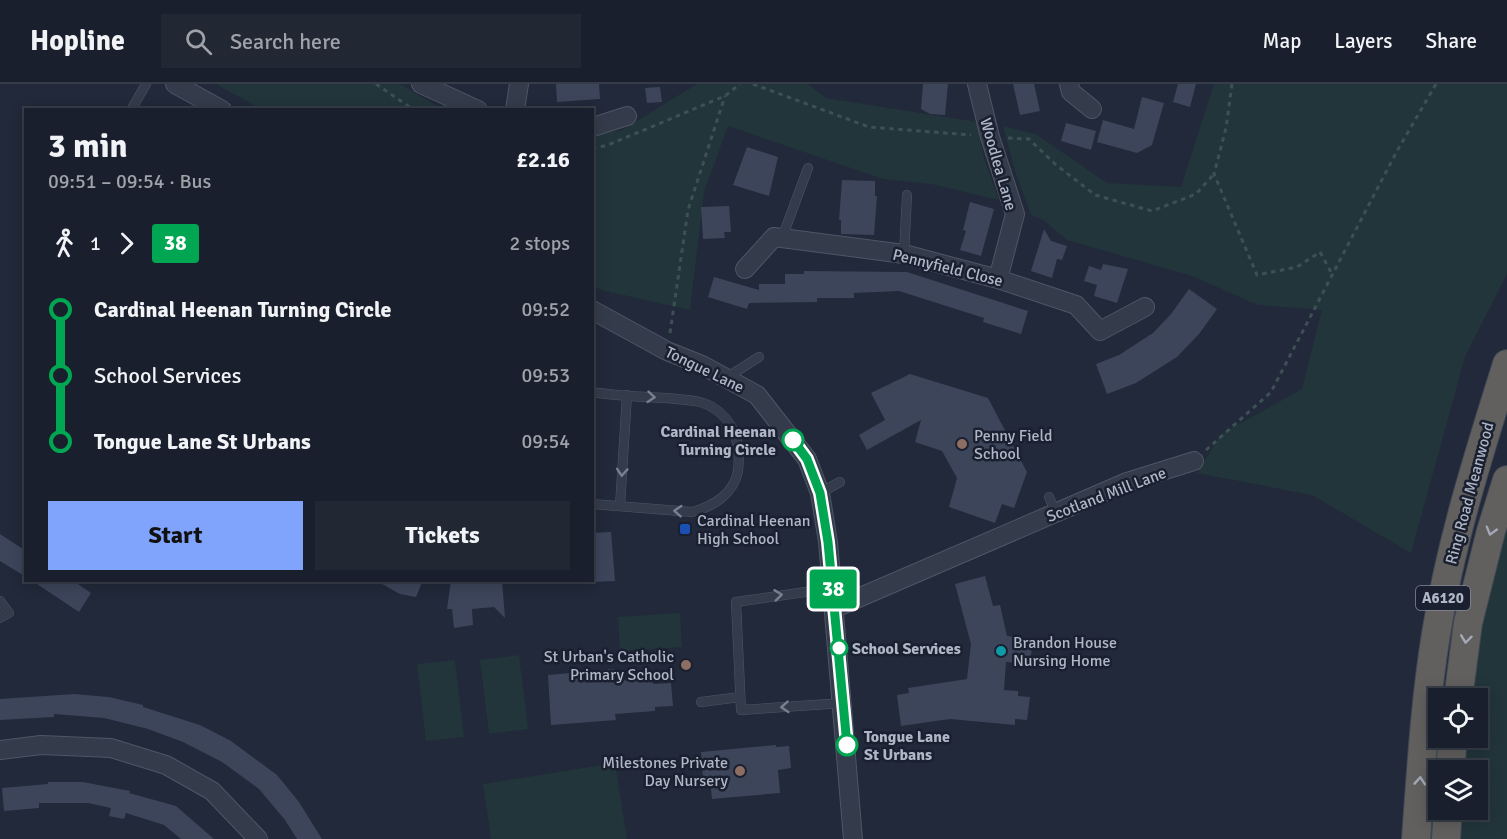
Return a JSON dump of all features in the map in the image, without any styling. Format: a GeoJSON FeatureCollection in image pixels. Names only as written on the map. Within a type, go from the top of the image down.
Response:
{"type":"FeatureCollection","features":[{"type":"Feature","properties":{"kind":"highway","name":"Ring Road Meanwood"},"geometry":{"type":"LineString","coordinates":[[1416,839],[1422,753],[1436,634],[1451,556],[1470,478],[1507,364]]}},
{"type":"Feature","properties":{"kind":"highway","name":"Ring Road Meanwood"},"geometry":{"type":"LineString","coordinates":[[1459,688],[1468,623],[1491,531],[1507,480]]}},
{"type":"Feature","properties":{"kind":"highway"},"geometry":{"type":"LineString","coordinates":[[1446,839],[1447,820]]}},
{"type":"Feature","properties":{"kind":"street"},"geometry":{"type":"LineString","coordinates":[[175,84],[218,108]]}},
{"type":"Feature","properties":{"kind":"street"},"geometry":{"type":"LineString","coordinates":[[421,84],[474,108]]}},
{"type":"Feature","properties":{"kind":"street"},"geometry":{"type":"LineString","coordinates":[[515,108],[519,84]]}},
{"type":"Feature","properties":{"kind":"street","name":"Woodlea Lane"},"geometry":{"type":"LineString","coordinates":[[977,84],[990,137],[1015,214],[998,279]]}},
{"type":"Feature","properties":{"kind":"street"},"geometry":{"type":"LineString","coordinates":[[1069,84],[1071,92],[1092,109]]}},
{"type":"Feature","properties":{"kind":"street"},"geometry":{"type":"LineString","coordinates":[[594,126],[627,116]]}},
{"type":"Feature","properties":{"kind":"street"},"geometry":{"type":"LineString","coordinates":[[745,269],[774,237],[782,238]]}},
{"type":"Feature","properties":{"kind":"street","name":"Pennyfield Close"},"geometry":{"type":"LineString","coordinates":[[782,238],[904,254],[998,279],[1076,304],[1100,331],[1145,307]]}},
{"type":"Feature","properties":{"kind":"street","name":"Tongue Lane"},"geometry":{"type":"LineString","coordinates":[[594,311],[667,351],[702,365],[757,395],[807,459],[820,493],[833,588],[853,839]]}},
{"type":"Feature","properties":{"kind":"street","name":"Scotland Mill Lane"},"geometry":{"type":"LineString","coordinates":[[835,608],[1052,505],[1194,461]]}},
{"type":"Feature","properties":{"kind":"street"},"geometry":{"type":"LineString","coordinates":[[0,750],[41,745],[111,747],[166,765],[212,791],[258,839]]}},
{"type":"Feature","properties":{"kind":"lane"},"geometry":{"type":"LineString","coordinates":[[132,108],[146,84]]}},
{"type":"Feature","properties":{"kind":"lane"},"geometry":{"type":"LineString","coordinates":[[782,238],[808,168]]}},
{"type":"Feature","properties":{"kind":"lane"},"geometry":{"type":"LineString","coordinates":[[904,254],[907,195]]}},
{"type":"Feature","properties":{"kind":"lane"},"geometry":{"type":"LineString","coordinates":[[726,378],[759,357]]}},
{"type":"Feature","properties":{"kind":"lane"},"geometry":{"type":"LineString","coordinates":[[594,392],[694,401],[711,406],[725,417],[735,432],[739,452],[737,474],[730,489],[706,508],[692,512],[594,504]]}},
{"type":"Feature","properties":{"kind":"lane"},"geometry":{"type":"LineString","coordinates":[[620,506],[627,395]]}},
{"type":"Feature","properties":{"kind":"lane"},"geometry":{"type":"LineString","coordinates":[[820,493],[840,482]]}},
{"type":"Feature","properties":{"kind":"lane"},"geometry":{"type":"LineString","coordinates":[[833,588],[736,602],[741,710],[843,703]]}},
{"type":"Feature","properties":{"kind":"lane"},"geometry":{"type":"LineString","coordinates":[[0,601],[9,613],[0,618]]}},
{"type":"Feature","properties":{"kind":"lane"},"geometry":{"type":"LineString","coordinates":[[701,702],[740,698]]}},
{"type":"Feature","properties":{"kind":"path"},"geometry":{"type":"LineString","coordinates":[[376,84],[411,108]]}},
{"type":"Feature","properties":{"kind":"path"},"geometry":{"type":"LineString","coordinates":[[594,148],[608,145],[725,96],[740,84]]}},
{"type":"Feature","properties":{"kind":"path"},"geometry":{"type":"LineString","coordinates":[[1232,84],[1226,129],[1214,174],[1257,275],[1297,267],[1320,252],[1332,274]]}},
{"type":"Feature","properties":{"kind":"path"},"geometry":{"type":"LineString","coordinates":[[1194,461],[1271,392],[1397,151],[1436,84]]}},
{"type":"Feature","properties":{"kind":"path"},"geometry":{"type":"LineString","coordinates":[[667,351],[688,210],[725,96]]}},
{"type":"Feature","properties":{"kind":"shaded area"},"geometry":{"type":"Polygon","coordinates":[[[216,84],[400,84],[440,108],[259,108],[216,84]]]}},
{"type":"Feature","properties":{"kind":"shaded area"},"geometry":{"type":"Polygon","coordinates":[[[697,84],[808,84],[826,98],[977,122],[984,158],[999,200],[931,184],[883,179],[728,126],[704,192],[690,310],[594,286],[594,135],[622,130],[697,84]]]}},
{"type":"Feature","properties":{"kind":"shaded area"},"geometry":{"type":"Polygon","coordinates":[[[1214,84],[1507,84],[1507,274],[1465,357],[1411,553],[1312,495],[1197,473],[1221,434],[1302,389],[1322,310],[1258,305],[1192,276],[1067,240],[1043,220],[1031,215],[1015,171],[1003,126],[1036,134],[1107,183],[1181,187],[1214,84]]]}},
{"type":"Feature","properties":{"kind":"shaded area"},"geometry":{"type":"Polygon","coordinates":[[[1507,480],[1507,839],[1454,839],[1453,820],[1488,820],[1488,760],[1452,760],[1452,748],[1488,748],[1488,688],[1460,688],[1507,480]]]}},
{"type":"Feature","properties":{"kind":"shaded area"},"geometry":{"type":"Polygon","coordinates":[[[680,613],[682,647],[620,651],[618,617],[680,613]]]}},
{"type":"Feature","properties":{"kind":"shaded area"},"geometry":{"type":"Polygon","coordinates":[[[519,655],[528,729],[489,734],[480,660],[519,655]]]}},
{"type":"Feature","properties":{"kind":"shaded area"},"geometry":{"type":"Polygon","coordinates":[[[455,660],[464,737],[426,741],[417,664],[455,660]]]}},
{"type":"Feature","properties":{"kind":"shaded area"},"geometry":{"type":"Polygon","coordinates":[[[615,763],[627,839],[491,839],[483,784],[615,763]]]}},
{"type":"Feature","properties":{"kind":"building"},"geometry":{"type":"Polygon","coordinates":[[[556,84],[599,84],[600,99],[557,102],[556,84]]]}},
{"type":"Feature","properties":{"kind":"building"},"geometry":{"type":"Polygon","coordinates":[[[923,84],[948,84],[945,115],[930,114],[921,109],[923,84]]]}},
{"type":"Feature","properties":{"kind":"building"},"geometry":{"type":"Polygon","coordinates":[[[1013,84],[1034,84],[1040,111],[1020,115],[1013,84]]]}},
{"type":"Feature","properties":{"kind":"building"},"geometry":{"type":"Polygon","coordinates":[[[1178,84],[1196,84],[1190,107],[1173,102],[1178,84]]]}},
{"type":"Feature","properties":{"kind":"building"},"geometry":{"type":"Polygon","coordinates":[[[660,87],[662,102],[647,103],[645,88],[660,87]]]}},
{"type":"Feature","properties":{"kind":"building"},"geometry":{"type":"Polygon","coordinates":[[[1142,97],[1164,103],[1152,145],[1137,153],[1097,142],[1103,120],[1134,129],[1142,97]]]}},
{"type":"Feature","properties":{"kind":"building"},"geometry":{"type":"Polygon","coordinates":[[[1066,123],[1096,131],[1091,150],[1061,141],[1066,123]]]}},
{"type":"Feature","properties":{"kind":"building"},"geometry":{"type":"Polygon","coordinates":[[[747,147],[778,157],[769,196],[733,185],[747,147]]]}},
{"type":"Feature","properties":{"kind":"building"},"geometry":{"type":"Polygon","coordinates":[[[842,180],[875,181],[875,196],[877,196],[874,235],[841,234],[841,220],[839,220],[842,180]]]}},
{"type":"Feature","properties":{"kind":"building"},"geometry":{"type":"Polygon","coordinates":[[[970,202],[994,209],[981,256],[960,250],[966,231],[963,230],[970,202]]]}},
{"type":"Feature","properties":{"kind":"building"},"geometry":{"type":"Polygon","coordinates":[[[729,206],[731,232],[724,232],[725,238],[703,239],[701,207],[729,206]]]}},
{"type":"Feature","properties":{"kind":"building"},"geometry":{"type":"Polygon","coordinates":[[[1044,229],[1051,241],[1067,246],[1062,260],[1057,259],[1052,278],[1031,271],[1044,229]]]}},
{"type":"Feature","properties":{"kind":"building"},"geometry":{"type":"Polygon","coordinates":[[[1103,264],[1128,269],[1117,303],[1094,296],[1097,285],[1084,281],[1089,266],[1101,270],[1103,264]]]}},
{"type":"Feature","properties":{"kind":"building"},"geometry":{"type":"Polygon","coordinates":[[[804,271],[907,272],[1028,311],[1021,334],[983,322],[984,318],[899,291],[854,293],[854,298],[817,298],[817,302],[749,303],[747,309],[708,297],[714,277],[759,290],[759,284],[785,284],[785,274],[804,274],[804,271]]]}},
{"type":"Feature","properties":{"kind":"building"},"geometry":{"type":"Polygon","coordinates":[[[1189,289],[1217,309],[1199,334],[1177,357],[1136,383],[1107,394],[1096,364],[1119,355],[1153,333],[1171,314],[1189,289]]]}},
{"type":"Feature","properties":{"kind":"building"},"geometry":{"type":"Polygon","coordinates":[[[910,374],[988,398],[1027,472],[1014,508],[1002,504],[995,523],[949,507],[957,478],[942,451],[915,442],[921,420],[867,450],[859,435],[885,420],[871,393],[910,374]]]}},
{"type":"Feature","properties":{"kind":"building"},"geometry":{"type":"Polygon","coordinates":[[[611,532],[615,581],[594,582],[594,533],[611,532]]]}},
{"type":"Feature","properties":{"kind":"building"},"geometry":{"type":"Polygon","coordinates":[[[0,534],[24,550],[24,576],[0,561],[0,534]]]}},
{"type":"Feature","properties":{"kind":"building","name":"Brandon House Nursing Home"},"geometry":{"type":"Polygon","coordinates":[[[985,576],[993,606],[1000,605],[1007,636],[1033,639],[1030,664],[1006,662],[1004,690],[1018,691],[1018,696],[1030,697],[1027,720],[1015,719],[1015,725],[950,719],[901,726],[897,695],[909,693],[908,688],[967,679],[971,644],[955,584],[985,576]]]}},
{"type":"Feature","properties":{"kind":"building"},"geometry":{"type":"Polygon","coordinates":[[[34,582],[75,582],[91,593],[79,612],[34,582]]]}},
{"type":"Feature","properties":{"kind":"building"},"geometry":{"type":"Polygon","coordinates":[[[379,582],[422,582],[416,597],[400,594],[379,582]]]}},
{"type":"Feature","properties":{"kind":"building"},"geometry":{"type":"Polygon","coordinates":[[[451,582],[502,582],[505,618],[494,607],[472,609],[473,625],[454,628],[452,609],[447,609],[451,582]]]}},
{"type":"Feature","properties":{"kind":"building"},"geometry":{"type":"Polygon","coordinates":[[[614,669],[615,681],[653,678],[653,684],[671,683],[673,706],[655,707],[655,711],[615,714],[616,720],[551,725],[548,675],[614,669]]]}},
{"type":"Feature","properties":{"kind":"building"},"geometry":{"type":"Polygon","coordinates":[[[74,694],[109,697],[143,705],[143,707],[200,725],[231,741],[277,775],[299,802],[322,839],[297,839],[285,820],[259,789],[222,762],[183,742],[148,729],[104,718],[54,714],[54,717],[0,720],[0,699],[74,694]]]}},
{"type":"Feature","properties":{"kind":"building","name":"Milestones Private Day Nursery"},"geometry":{"type":"Polygon","coordinates":[[[776,745],[776,747],[789,746],[791,768],[778,770],[780,793],[712,799],[710,779],[703,779],[701,752],[776,745]]]}},
{"type":"Feature","properties":{"kind":"building"},"geometry":{"type":"Polygon","coordinates":[[[48,782],[83,782],[130,791],[129,793],[176,806],[214,839],[181,839],[164,825],[126,813],[124,819],[109,816],[111,808],[88,803],[39,803],[39,808],[4,811],[2,788],[48,784],[48,782]]]}},
{"type":"Feature","properties":{"kind":"bus line","name":"38"},"geometry":{"type":"LineString","coordinates":[[793,440],[807,459],[820,493],[828,542],[847,745]]}},
{"type":"Feature","properties":{"kind":"place","name":"Cardinal Heenan Turning Circle"},"geometry":{"type":"Point","coordinates":[793,440]}},
{"type":"Feature","properties":{"kind":"place","name":"Penny Field School"},"geometry":{"type":"Point","coordinates":[962,444]}},
{"type":"Feature","properties":{"kind":"place","name":"Cardinal Heenan High School"},"geometry":{"type":"Point","coordinates":[685,529]}},
{"type":"Feature","properties":{"kind":"place","name":"School Services"},"geometry":{"type":"Point","coordinates":[839,648]}},
{"type":"Feature","properties":{"kind":"place","name":"Brandon House Nursing Home"},"geometry":{"type":"Point","coordinates":[1001,651]}},
{"type":"Feature","properties":{"kind":"place","name":"St Urban's Catholic Primary School"},"geometry":{"type":"Point","coordinates":[686,665]}},
{"type":"Feature","properties":{"kind":"place","name":"Tongue Lane St Urbans"},"geometry":{"type":"Point","coordinates":[847,745]}},
{"type":"Feature","properties":{"kind":"place","name":"Milestones Private Day Nursery"},"geometry":{"type":"Point","coordinates":[740,771]}}]}
